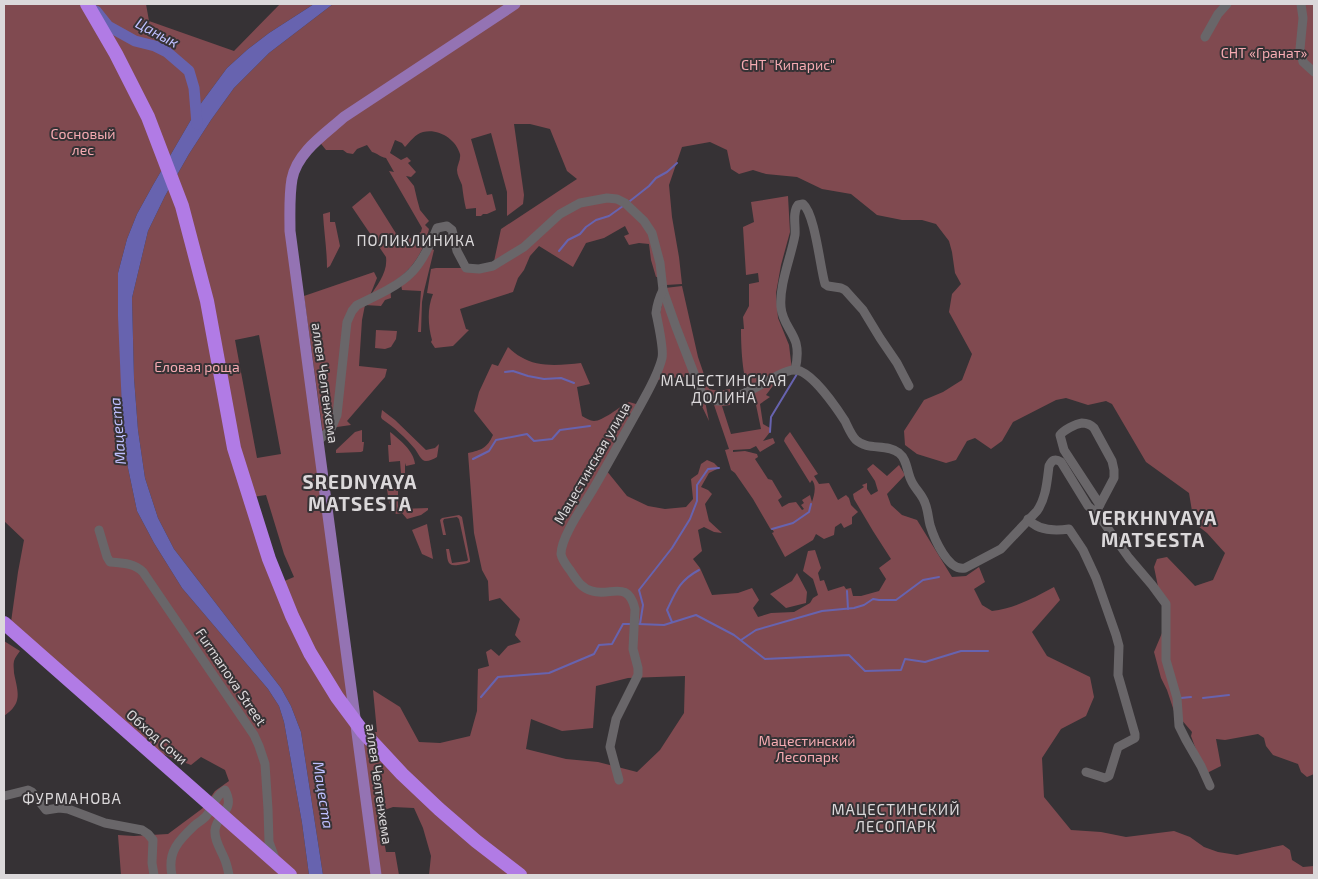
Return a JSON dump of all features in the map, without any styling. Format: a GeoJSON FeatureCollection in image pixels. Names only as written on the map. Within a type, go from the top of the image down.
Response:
{"type":"FeatureCollection","features":[{"type":"Feature","properties":{"kind":"highway"},"geometry":{"type":"LineString","coordinates":[[87,4],[116,54],[148,118],[182,206],[206,301],[234,448],[269,559],[292,616],[310,653],[337,697],[363,732],[402,774],[439,809],[517,873]]}},
{"type":"Feature","properties":{"kind":"highway","name":"Обход Сочи"},"geometry":{"type":"LineString","coordinates":[[4,623],[290,875]]}},
{"type":"Feature","properties":{"kind":"main road","name":"аллея Челтенхема"},"geometry":{"type":"LineString","coordinates":[[376,875],[290,231],[292,178],[302,156],[321,136],[344,117],[515,4]]}},
{"type":"Feature","properties":{"kind":"street"},"geometry":{"type":"LineString","coordinates":[[1204,37],[1218,14],[1227,4]]}},
{"type":"Feature","properties":{"kind":"street"},"geometry":{"type":"LineString","coordinates":[[1300,4],[1303,18],[1300,49],[1303,62],[1314,72]]}},
{"type":"Feature","properties":{"kind":"street","name":"Мацестинская улица"},"geometry":{"type":"LineString","coordinates":[[318,442],[331,428],[337,415],[345,334],[349,316],[357,305],[399,283],[411,273],[418,265],[437,228],[448,226],[452,230],[456,251],[466,268],[479,270],[493,266],[524,247],[560,214],[580,203],[597,199],[618,199],[625,203],[644,221],[652,233],[661,270],[663,290],[697,385],[702,394],[710,399],[720,401],[732,398],[788,371],[794,370]]}},
{"type":"Feature","properties":{"kind":"street"},"geometry":{"type":"LineString","coordinates":[[909,386],[897,363],[863,310],[845,290],[825,284],[820,256],[806,206],[803,204],[798,205],[795,210],[795,234],[781,297],[783,319],[796,344],[794,370],[808,375],[830,398],[854,439],[861,444],[891,449],[899,453],[904,460],[912,483],[925,503],[930,524],[940,549],[951,564],[961,569],[1002,549],[1039,507],[1043,500],[1049,466],[1052,461],[1057,459],[1061,462],[1088,506],[1098,508]]}},
{"type":"Feature","properties":{"kind":"street","name":"Мацестинская улица"},"geometry":{"type":"LineString","coordinates":[[619,780],[610,747],[616,719],[638,675],[633,649],[634,604],[627,594],[622,591],[593,592],[581,585],[561,554],[565,539],[580,509],[616,450],[651,386],[657,371],[662,356],[656,313],[657,301],[663,290]]}},
{"type":"Feature","properties":{"kind":"street"},"geometry":{"type":"LineString","coordinates":[[1098,508],[1114,478],[1114,465],[1094,428],[1091,425],[1082,423],[1063,431],[1060,435],[1064,450],[1098,508],[1129,558],[1166,604],[1166,660],[1177,698],[1179,726],[1210,786]]}},
{"type":"Feature","properties":{"kind":"street"},"geometry":{"type":"LineString","coordinates":[[1028,519],[1043,529],[1069,529],[1083,550],[1096,578],[1119,646],[1118,675],[1135,738],[1118,748],[1109,776],[1105,778],[1086,772]]}},
{"type":"Feature","properties":{"kind":"street","name":"Furmanova Street"},"geometry":{"type":"LineString","coordinates":[[99,530],[106,557],[110,562],[133,565],[143,572],[254,735],[265,764],[269,842],[281,875]]}},
{"type":"Feature","properties":{"kind":"street"},"geometry":{"type":"LineString","coordinates":[[4,796],[28,790],[32,792],[46,810],[68,809],[105,823],[142,830],[153,840],[152,862],[154,875]]}},
{"type":"Feature","properties":{"kind":"street"},"geometry":{"type":"LineString","coordinates":[[172,875],[170,860],[179,842],[207,815],[217,796],[225,790],[228,796],[227,808],[216,824],[214,831],[226,861],[229,875]]}},
{"type":"Feature","properties":{"kind":"green space","name":"Сосновый лес"},"geometry":{"type":"Polygon","coordinates":[[[4,4],[146,4],[149,21],[234,51],[280,4],[314,4],[248,49],[227,68],[199,106],[137,214],[127,239],[118,273],[123,433],[137,511],[182,588],[268,689],[279,706],[284,722],[302,823],[309,875],[121,875],[118,835],[168,834],[203,808],[215,791],[229,781],[225,770],[201,757],[191,765],[155,751],[11,622],[24,540],[4,521],[4,4]]]}},
{"type":"Feature","properties":{"kind":"green space"},"geometry":{"type":"Polygon","coordinates":[[[333,4],[1314,4],[1314,774],[1307,777],[1301,772],[1298,764],[1273,755],[1266,746],[1264,738],[1258,734],[1225,740],[1216,739],[1221,766],[1205,774],[1191,736],[1192,732],[1174,711],[1161,678],[1154,652],[1162,633],[1163,611],[1154,567],[1157,559],[1167,557],[1195,586],[1213,580],[1225,553],[1198,526],[1193,517],[1189,493],[1146,462],[1112,404],[1106,401],[1088,405],[1066,398],[1056,400],[1013,422],[1002,441],[991,449],[975,438],[967,441],[956,460],[946,463],[917,454],[905,445],[904,431],[924,400],[943,392],[962,380],[972,354],[949,312],[952,294],[961,284],[955,273],[949,241],[936,224],[922,220],[902,220],[877,215],[851,194],[822,189],[797,177],[766,174],[753,170],[739,174],[731,169],[727,150],[710,142],[682,147],[669,185],[682,284],[666,285],[662,276],[656,277],[649,244],[629,245],[624,236],[629,234],[625,226],[604,238],[586,243],[573,267],[539,246],[530,256],[513,292],[460,309],[466,329],[469,330],[453,346],[435,348],[431,342],[429,317],[433,294],[427,293],[431,269],[493,266],[501,229],[577,179],[567,171],[550,129],[530,124],[514,124],[524,195],[523,204],[507,216],[507,192],[491,133],[471,139],[487,195],[492,194],[496,210],[476,216],[476,208],[466,209],[462,185],[457,172],[460,154],[450,139],[440,133],[429,131],[418,134],[405,147],[402,143],[395,140],[390,153],[401,160],[407,157],[411,161],[408,163],[416,172],[411,177],[406,176],[414,186],[420,210],[429,221],[425,225],[429,229],[424,246],[416,261],[404,274],[390,284],[391,298],[385,300],[381,306],[365,305],[362,320],[359,366],[387,369],[385,377],[347,421],[351,425],[330,428],[323,434],[304,296],[374,272],[377,278],[369,298],[378,284],[384,274],[386,257],[352,207],[370,192],[402,243],[421,232],[422,228],[389,171],[394,172],[386,158],[372,152],[367,145],[357,149],[353,154],[343,150],[326,150],[318,140],[302,156],[290,204],[357,734],[377,732],[373,690],[400,707],[419,742],[440,743],[470,736],[477,711],[478,669],[489,666],[486,652],[491,649],[499,656],[508,646],[521,642],[515,635],[520,619],[500,598],[489,601],[488,581],[482,570],[474,533],[468,453],[484,448],[493,435],[474,411],[479,392],[492,364],[498,366],[508,347],[519,356],[535,363],[550,365],[581,363],[590,384],[577,387],[582,416],[590,420],[602,419],[629,402],[636,404],[644,403],[606,470],[627,496],[648,506],[665,509],[686,507],[693,499],[691,479],[698,474],[701,464],[707,460],[719,468],[709,473],[701,487],[712,494],[705,504],[709,521],[722,533],[714,532],[704,527],[698,530],[702,551],[693,559],[700,568],[712,595],[738,593],[752,588],[759,600],[753,608],[758,617],[771,613],[794,612],[810,603],[818,595],[813,579],[803,571],[808,551],[815,550],[821,568],[818,573],[820,581],[824,580],[828,591],[844,586],[846,589],[851,588],[853,596],[861,596],[879,591],[886,579],[879,568],[891,559],[854,499],[853,494],[864,487],[862,485],[867,483],[867,489],[871,495],[878,491],[875,481],[867,469],[873,464],[887,476],[899,465],[905,475],[887,494],[891,505],[902,515],[917,520],[952,577],[966,576],[979,567],[985,582],[974,589],[982,605],[992,611],[1009,608],[1032,599],[1054,587],[1060,600],[1032,632],[1047,656],[1090,677],[1094,697],[1086,716],[1061,729],[1042,758],[1044,797],[1071,830],[1101,832],[1126,837],[1174,831],[1190,837],[1204,847],[1218,852],[1237,855],[1283,845],[1290,850],[1292,860],[1303,867],[1314,866],[1314,875],[429,875],[431,856],[423,828],[414,808],[393,807],[379,812],[386,852],[395,852],[399,875],[323,875],[301,732],[291,706],[281,688],[174,549],[158,518],[145,478],[138,430],[134,378],[132,298],[148,231],[165,196],[211,120],[234,88],[269,53],[333,4]],[[259,335],[235,340],[257,458],[281,454],[259,335]],[[266,495],[252,497],[282,582],[294,577],[284,554],[266,495]],[[685,676],[628,678],[596,686],[593,728],[562,731],[531,719],[526,749],[566,759],[598,762],[637,772],[660,750],[684,713],[685,676]]]}},
{"type":"Feature","properties":{"kind":"green space"},"geometry":{"type":"Polygon","coordinates":[[[788,196],[790,232],[776,293],[778,318],[789,345],[792,370],[782,374],[766,395],[770,397],[760,404],[763,424],[770,428],[770,432],[763,441],[773,438],[775,443],[760,452],[756,446],[750,449],[733,450],[733,452],[745,451],[757,454],[758,457],[755,459],[768,479],[772,480],[782,497],[778,500],[782,507],[796,502],[802,510],[804,509],[801,505],[804,503],[802,500],[810,495],[812,502],[815,491],[812,480],[810,483],[784,441],[790,432],[818,474],[814,476],[819,484],[829,483],[838,500],[846,495],[851,505],[858,512],[852,517],[852,524],[844,528],[841,523],[835,527],[834,535],[824,539],[816,534],[813,540],[785,557],[772,533],[774,532],[735,473],[731,470],[725,450],[729,449],[712,399],[704,396],[709,421],[697,396],[691,376],[656,380],[666,354],[658,324],[665,288],[682,286],[698,357],[709,389],[719,391],[730,389],[732,398],[750,390],[745,378],[741,329],[744,329],[743,317],[749,306],[749,284],[759,282],[758,273],[746,275],[743,227],[754,222],[751,202],[788,196]],[[756,398],[732,399],[730,405],[722,406],[731,434],[761,429],[756,398]]]}},
{"type":"Feature","properties":{"kind":"green space"},"geometry":{"type":"Polygon","coordinates":[[[330,212],[330,222],[335,222],[340,246],[330,266],[327,268],[323,214],[330,212]]]}},
{"type":"Feature","properties":{"kind":"green space"},"geometry":{"type":"Polygon","coordinates":[[[430,248],[434,250],[422,302],[421,332],[418,332],[421,291],[402,290],[401,284],[430,248]]]}},
{"type":"Feature","properties":{"kind":"green space"},"geometry":{"type":"Polygon","coordinates":[[[376,330],[397,331],[396,339],[391,347],[385,349],[375,348],[376,330]]]}},
{"type":"Feature","properties":{"kind":"green space"},"geometry":{"type":"Polygon","coordinates":[[[382,410],[426,450],[435,448],[439,444],[437,457],[424,461],[404,437],[382,419],[382,410]]]}},
{"type":"Feature","properties":{"kind":"green space"},"geometry":{"type":"Polygon","coordinates":[[[362,430],[363,451],[336,453],[336,450],[355,432],[362,430]]]}},
{"type":"Feature","properties":{"kind":"green space"},"geometry":{"type":"Polygon","coordinates":[[[390,432],[406,446],[414,459],[415,464],[406,466],[405,463],[405,473],[401,473],[400,461],[389,462],[388,445],[391,445],[390,432]]]}},
{"type":"Feature","properties":{"kind":"green space"},"geometry":{"type":"Polygon","coordinates":[[[396,488],[398,490],[398,505],[400,509],[428,508],[428,510],[421,515],[407,519],[402,513],[396,514],[389,503],[387,489],[396,488]]]}},
{"type":"Feature","properties":{"kind":"green space"},"geometry":{"type":"Polygon","coordinates":[[[459,515],[462,517],[470,562],[451,565],[448,562],[446,549],[449,549],[452,563],[468,560],[459,519],[457,517],[444,519],[446,535],[443,535],[440,520],[459,515]]]}},
{"type":"Feature","properties":{"kind":"green space"},"geometry":{"type":"Polygon","coordinates":[[[427,524],[433,559],[422,554],[412,530],[427,524]]]}},
{"type":"Feature","properties":{"kind":"green space"},"geometry":{"type":"Polygon","coordinates":[[[797,573],[807,592],[806,603],[786,608],[770,594],[792,581],[797,573]]]}},
{"type":"Feature","properties":{"kind":"green space"},"geometry":{"type":"Polygon","coordinates":[[[4,641],[20,651],[15,658],[14,664],[18,692],[17,702],[4,716],[4,641]]]}},
{"type":"Feature","properties":{"kind":"shaded area"},"geometry":{"type":"Polygon","coordinates":[[[314,4],[333,4],[269,53],[234,88],[189,154],[148,231],[132,298],[134,378],[138,430],[145,478],[158,518],[174,549],[281,688],[291,706],[301,732],[323,875],[309,875],[302,823],[284,722],[279,706],[268,689],[182,588],[137,511],[123,433],[118,316],[118,273],[127,239],[137,214],[199,106],[227,68],[248,49],[314,4]]]}},
{"type":"Feature","properties":{"kind":"waterway","name":"Цанык"},"geometry":{"type":"LineString","coordinates":[[96,11],[108,26],[135,41],[155,46],[167,52],[189,71],[194,88],[197,124]]}},
{"type":"Feature","properties":{"kind":"waterway"},"geometry":{"type":"LineString","coordinates":[[630,201],[656,178],[667,172],[677,163]]}},
{"type":"Feature","properties":{"kind":"waterway"},"geometry":{"type":"LineString","coordinates":[[559,251],[568,240],[580,234],[586,227],[596,220],[609,216],[623,206]]}},
{"type":"Feature","properties":{"kind":"waterway"},"geometry":{"type":"LineString","coordinates":[[505,372],[513,371],[544,379],[561,378],[574,383]]}},
{"type":"Feature","properties":{"kind":"waterway"},"geometry":{"type":"LineString","coordinates":[[770,432],[771,417],[797,374]]}},
{"type":"Feature","properties":{"kind":"waterway"},"geometry":{"type":"LineString","coordinates":[[473,459],[489,451],[496,440],[527,434],[534,441],[552,439],[560,430],[590,426]]}},
{"type":"Feature","properties":{"kind":"waterway"},"geometry":{"type":"LineString","coordinates":[[640,624],[643,605],[639,590],[672,548],[690,519],[697,501],[697,485],[708,469],[719,468]]}},
{"type":"Feature","properties":{"kind":"waterway"},"geometry":{"type":"LineString","coordinates":[[772,529],[793,523],[809,512],[811,504]]}},
{"type":"Feature","properties":{"kind":"waterway"},"geometry":{"type":"LineString","coordinates":[[672,622],[667,610],[673,597],[683,582],[699,570]]}},
{"type":"Feature","properties":{"kind":"waterway"},"geometry":{"type":"LineString","coordinates":[[741,640],[756,630],[822,611],[854,608],[864,605],[873,599],[896,600],[923,580],[939,577]]}},
{"type":"Feature","properties":{"kind":"waterway"},"geometry":{"type":"LineString","coordinates":[[847,591],[848,609]]}},
{"type":"Feature","properties":{"kind":"waterway"},"geometry":{"type":"LineString","coordinates":[[638,624],[664,625],[696,615],[734,635],[765,659],[849,655],[865,671],[901,670],[905,659],[925,662],[961,651],[988,651]]}},
{"type":"Feature","properties":{"kind":"waterway"},"geometry":{"type":"LineString","coordinates":[[481,697],[498,677],[549,673],[594,654],[599,645],[612,644],[623,624],[631,624]]}},
{"type":"Feature","properties":{"kind":"waterway"},"geometry":{"type":"LineString","coordinates":[[1203,698],[1229,695]]}},
{"type":"Feature","properties":{"kind":"waterway"},"geometry":{"type":"LineString","coordinates":[[1181,698],[1191,697]]}},
{"type":"Feature","properties":{"kind":"district","name":"ПОЛИКЛИНИКА"},"geometry":{"type":"Point","coordinates":[416,241]}},
{"type":"Feature","properties":{"kind":"district","name":"МАЦЕСТИНСКАЯ ДОЛИНА"},"geometry":{"type":"Point","coordinates":[724,390]}},
{"type":"Feature","properties":{"kind":"district","name":"SREDNYAYA MATSESTA"},"geometry":{"type":"Point","coordinates":[360,493]}},
{"type":"Feature","properties":{"kind":"district","name":"VERKHNYAYA MATSESTA"},"geometry":{"type":"Point","coordinates":[1153,529]}},
{"type":"Feature","properties":{"kind":"district","name":"ФУРМАНОВА"},"geometry":{"type":"Point","coordinates":[72,799]}},
{"type":"Feature","properties":{"kind":"district","name":"МАЦЕСТИНСКИЙ ЛЕСОПАРК"},"geometry":{"type":"Point","coordinates":[896,818]}},
{"type":"Feature","properties":{"kind":"park label","name":"СНТ «Гранат»"},"geometry":{"type":"Point","coordinates":[1264,53]}},
{"type":"Feature","properties":{"kind":"park label","name":"СНТ \"Кипарис\""},"geometry":{"type":"Point","coordinates":[788,65]}},
{"type":"Feature","properties":{"kind":"park label","name":"Еловая роща"},"geometry":{"type":"Point","coordinates":[197,367]}},
{"type":"Feature","properties":{"kind":"park label","name":"Мацестинский Лесопарк"},"geometry":{"type":"Point","coordinates":[807,750]}},
{"type":"Feature","properties":{"kind":"water label","name":"Мацеста"},"geometry":{"type":"Point","coordinates":[118,431]}},
{"type":"Feature","properties":{"kind":"water label","name":"Мацеста"},"geometry":{"type":"Point","coordinates":[323,795]}}]}
